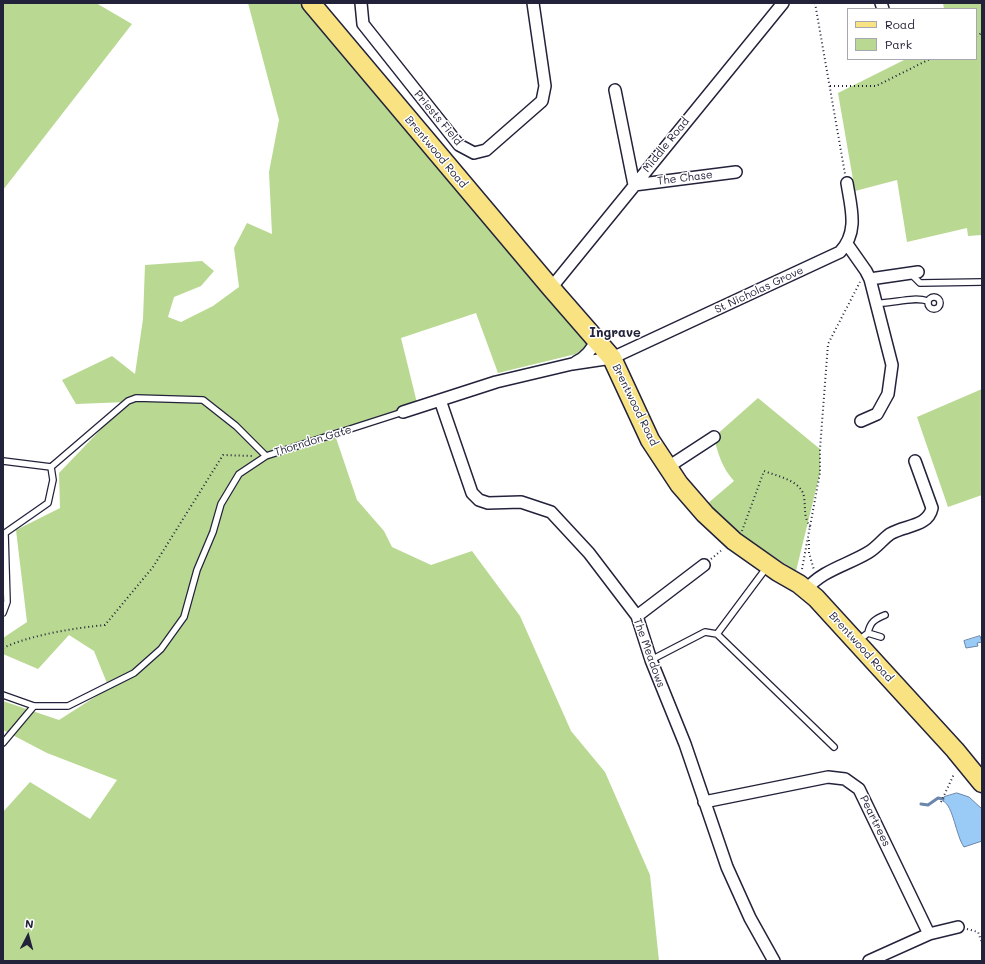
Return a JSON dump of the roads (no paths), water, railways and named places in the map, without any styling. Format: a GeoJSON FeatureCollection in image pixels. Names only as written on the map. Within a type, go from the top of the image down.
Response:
{"type":"FeatureCollection","features":[{"type":"Feature","properties":{"kind":"main road","name":"Brentwood Road"},"geometry":{"type":"LineString","coordinates":[[312,3],[551,288],[612,358],[650,440],[679,484],[705,514],[735,542],[768,566],[808,584],[862,637],[981,777]]}},
{"type":"Feature","properties":{"kind":"street","name":"Priests Field"},"geometry":{"type":"LineString","coordinates":[[361,3],[363,24],[458,145],[474,153],[486,150],[542,102],[545,86],[533,3]]}},
{"type":"Feature","properties":{"kind":"street","name":"Middle Road"},"geometry":{"type":"LineString","coordinates":[[551,288],[783,3]]}},
{"type":"Feature","properties":{"kind":"street"},"geometry":{"type":"LineString","coordinates":[[615,90],[634,185]]}},
{"type":"Feature","properties":{"kind":"street","name":"The Chase"},"geometry":{"type":"LineString","coordinates":[[634,185],[736,172]]}},
{"type":"Feature","properties":{"kind":"street"},"geometry":{"type":"LineString","coordinates":[[847,183],[853,217],[852,232],[847,244],[866,270],[870,279],[892,365],[888,394],[877,414],[861,421]]}},
{"type":"Feature","properties":{"kind":"street","name":"St Nicholas Grove"},"geometry":{"type":"LineString","coordinates":[[612,358],[840,252],[847,244]]}},
{"type":"Feature","properties":{"kind":"street"},"geometry":{"type":"LineString","coordinates":[[870,279],[915,273]]}},
{"type":"Feature","properties":{"kind":"street"},"geometry":{"type":"LineString","coordinates":[[572,364],[585,357],[594,346],[596,340]]}},
{"type":"Feature","properties":{"kind":"street","name":"Thorndon Gate"},"geometry":{"type":"LineString","coordinates":[[403,412],[496,382],[572,364],[612,358]]}},
{"type":"Feature","properties":{"kind":"street","name":"The Meadows"},"geometry":{"type":"LineString","coordinates":[[440,400],[472,493],[479,500],[488,503],[521,502],[551,512],[589,552],[637,616],[651,660],[685,744],[727,867],[750,918],[774,961]]}},
{"type":"Feature","properties":{"kind":"street"},"geometry":{"type":"LineString","coordinates":[[668,467],[714,436]]}},
{"type":"Feature","properties":{"kind":"street"},"geometry":{"type":"LineString","coordinates":[[808,584],[870,552],[891,534],[926,520],[931,515],[932,508],[915,461]]}},
{"type":"Feature","properties":{"kind":"street"},"geometry":{"type":"LineString","coordinates":[[637,616],[704,565]]}},
{"type":"Feature","properties":{"kind":"street","name":"Peartrees"},"geometry":{"type":"LineString","coordinates":[[704,802],[804,780],[828,777],[845,778],[859,789],[929,934]]}},
{"type":"Feature","properties":{"kind":"street"},"geometry":{"type":"LineString","coordinates":[[869,961],[929,934],[958,927]]}},
{"type":"Feature","properties":{"kind":"lane"},"geometry":{"type":"LineString","coordinates":[[915,273],[920,283],[982,282]]}},
{"type":"Feature","properties":{"kind":"lane"},"geometry":{"type":"LineString","coordinates":[[876,303],[892,303],[918,299],[928,302]]}},
{"type":"Feature","properties":{"kind":"lane","name":"Thorndon Gate"},"geometry":{"type":"LineString","coordinates":[[52,467],[128,401],[136,398],[203,400],[236,426],[266,456],[344,433],[403,412]]}},
{"type":"Feature","properties":{"kind":"lane"},"geometry":{"type":"LineString","coordinates":[[3,695],[34,706],[68,706],[134,673],[161,649],[184,617],[197,570],[213,532],[221,504],[239,474],[266,456]]}},
{"type":"Feature","properties":{"kind":"lane"},"geometry":{"type":"LineString","coordinates":[[3,461],[52,467],[53,480],[48,503],[5,533],[7,602],[3,613]]}},
{"type":"Feature","properties":{"kind":"lane"},"geometry":{"type":"LineString","coordinates":[[717,634],[768,566]]}},
{"type":"Feature","properties":{"kind":"lane"},"geometry":{"type":"LineString","coordinates":[[862,637],[869,625],[875,620],[885,616]]}},
{"type":"Feature","properties":{"kind":"lane"},"geometry":{"type":"LineString","coordinates":[[651,660],[705,632],[717,634],[834,747]]}},
{"type":"Feature","properties":{"kind":"lane"},"geometry":{"type":"LineString","coordinates":[[862,637],[881,637]]}},
{"type":"Feature","properties":{"kind":"lane"},"geometry":{"type":"LineString","coordinates":[[3,743],[34,706]]}},
{"type":"Feature","properties":{"kind":"water"},"geometry":{"type":"Polygon","coordinates":[[[980,636],[982,642],[977,643],[978,646],[966,648],[964,641],[980,636]]]}},
{"type":"Feature","properties":{"kind":"water"},"geometry":{"type":"Polygon","coordinates":[[[957,793],[969,797],[982,809],[982,841],[964,847],[952,814],[943,801],[944,797],[957,793]]]}},
{"type":"Feature","properties":{"kind":"waterway"},"geometry":{"type":"LineString","coordinates":[[921,804],[928,805],[938,798],[943,799]]}},
{"type":"Feature","properties":{"kind":"district","name":"Ingrave"},"geometry":{"type":"Point","coordinates":[615,333]}}]}
